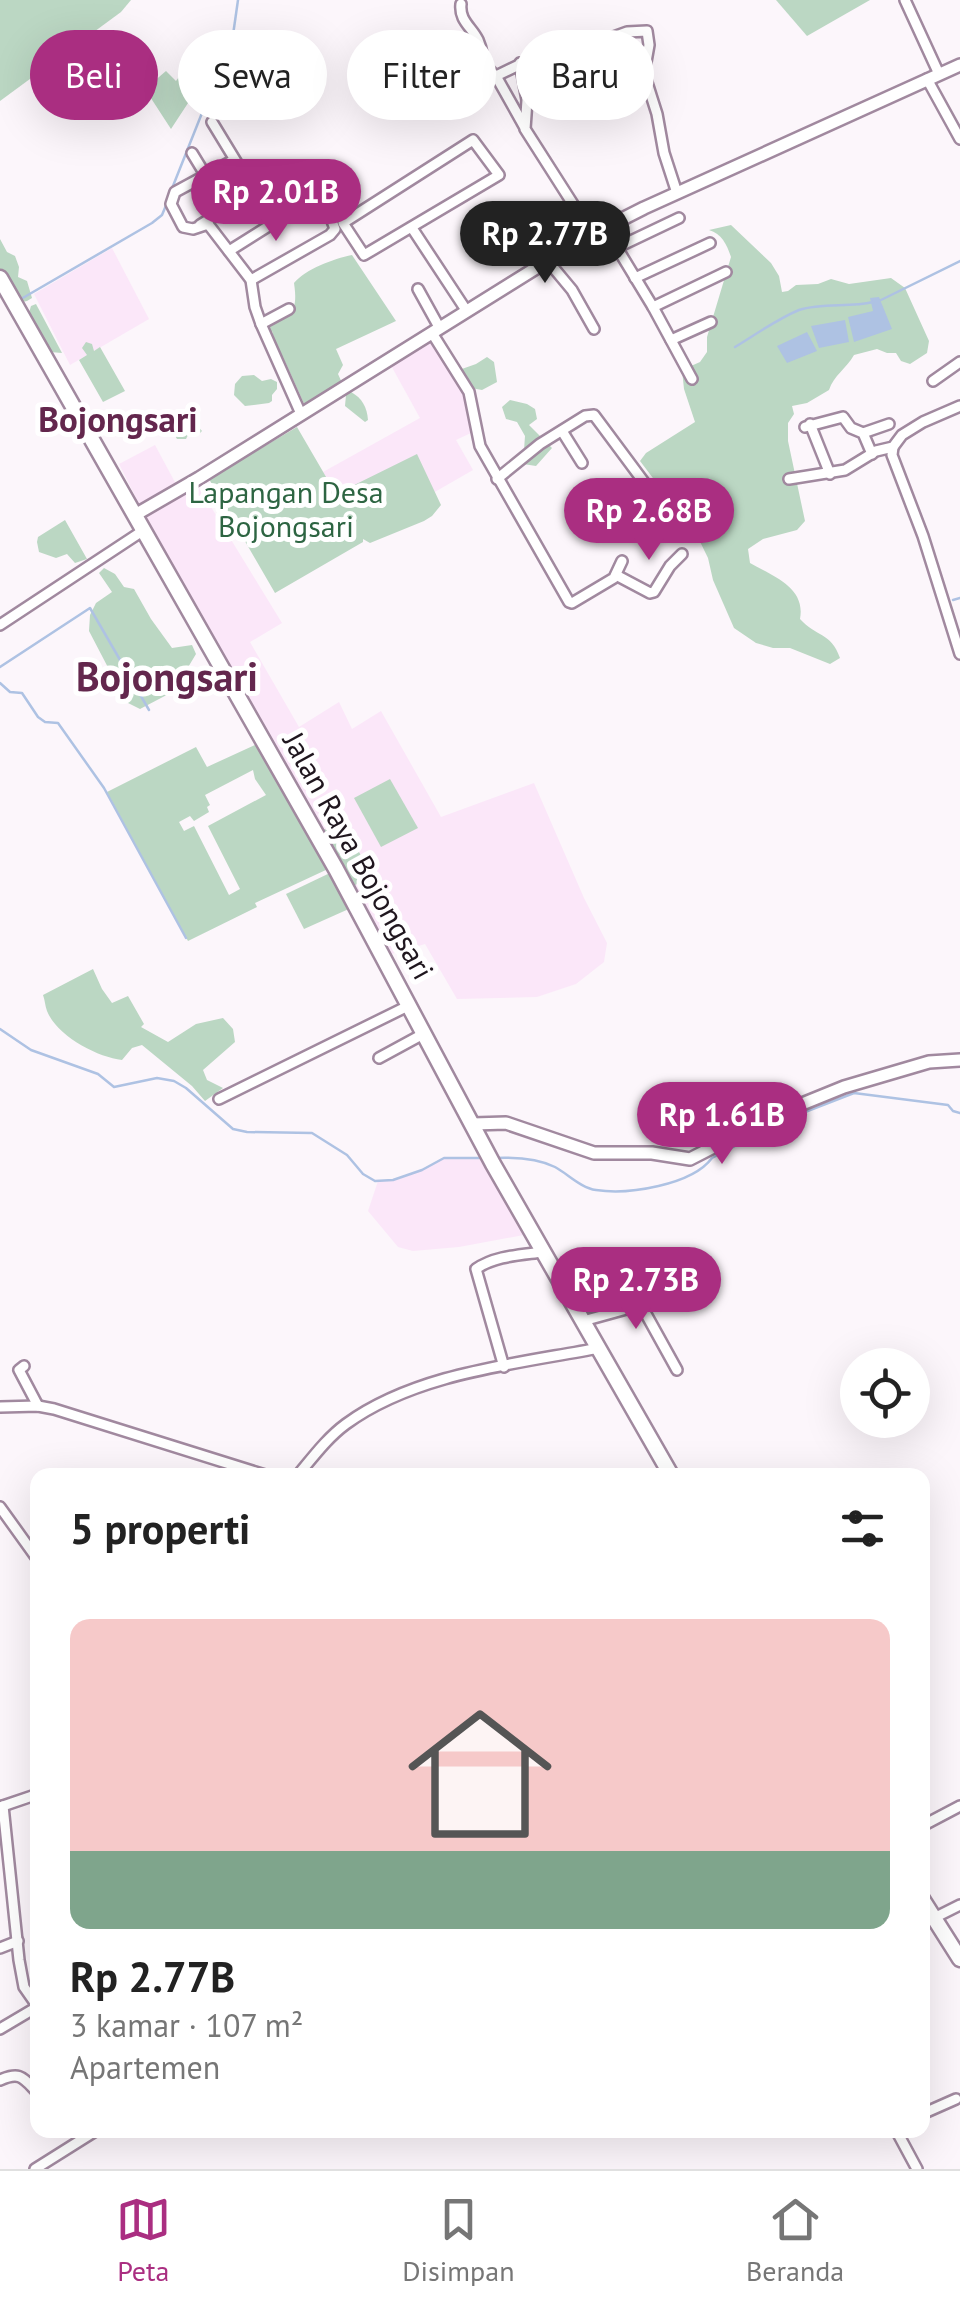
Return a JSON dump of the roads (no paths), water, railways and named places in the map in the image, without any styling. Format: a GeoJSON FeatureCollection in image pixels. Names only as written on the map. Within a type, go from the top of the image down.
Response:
{"type":"FeatureCollection","features":[{"type":"Feature","properties":{"kind":"main road","name":"Jalan Raya Bojongsari"},"geometry":{"type":"LineString","coordinates":[[0,278],[327,854],[489,1157],[667,1468]]}},
{"type":"Feature","properties":{"kind":"main road"},"geometry":{"type":"LineString","coordinates":[[930,1912],[960,1959]]}},
{"type":"Feature","properties":{"kind":"street"},"geometry":{"type":"LineString","coordinates":[[905,0],[960,138]]}},
{"type":"Feature","properties":{"kind":"street"},"geometry":{"type":"LineString","coordinates":[[461,4],[460,12],[472,30]]}},
{"type":"Feature","properties":{"kind":"street"},"geometry":{"type":"LineString","coordinates":[[516,65],[496,76],[592,234]]}},
{"type":"Feature","properties":{"kind":"street"},"geometry":{"type":"LineString","coordinates":[[135,515],[592,234],[960,65]]}},
{"type":"Feature","properties":{"kind":"street"},"geometry":{"type":"LineString","coordinates":[[654,105],[676,193]]}},
{"type":"Feature","properties":{"kind":"street"},"geometry":{"type":"LineString","coordinates":[[525,129],[526,120]]}},
{"type":"Feature","properties":{"kind":"street"},"geometry":{"type":"LineString","coordinates":[[212,122],[254,191]]}},
{"type":"Feature","properties":{"kind":"street"},"geometry":{"type":"LineString","coordinates":[[473,140],[499,175],[412,228],[364,255],[343,223],[473,140]]}},
{"type":"Feature","properties":{"kind":"street"},"geometry":{"type":"LineString","coordinates":[[192,153],[206,176]]}},
{"type":"Feature","properties":{"kind":"street"},"geometry":{"type":"LineString","coordinates":[[234,160],[175,192],[171,204],[181,225],[193,228],[208,224],[250,280],[261,324],[302,414]]}},
{"type":"Feature","properties":{"kind":"street"},"geometry":{"type":"LineString","coordinates":[[193,228],[272,180]]}},
{"type":"Feature","properties":{"kind":"street"},"geometry":{"type":"LineString","coordinates":[[229,251],[312,198],[331,218],[334,229],[330,235],[250,280]]}},
{"type":"Feature","properties":{"kind":"street"},"geometry":{"type":"LineString","coordinates":[[616,248],[679,218]]}},
{"type":"Feature","properties":{"kind":"street"},"geometry":{"type":"LineString","coordinates":[[412,228],[466,310]]}},
{"type":"Feature","properties":{"kind":"street"},"geometry":{"type":"LineString","coordinates":[[605,228],[692,380]]}},
{"type":"Feature","properties":{"kind":"street"},"geometry":{"type":"LineString","coordinates":[[636,278],[710,243]]}},
{"type":"Feature","properties":{"kind":"street"},"geometry":{"type":"LineString","coordinates":[[547,260],[572,290],[594,328]]}},
{"type":"Feature","properties":{"kind":"street"},"geometry":{"type":"LineString","coordinates":[[653,307],[726,272]]}},
{"type":"Feature","properties":{"kind":"street"},"geometry":{"type":"LineString","coordinates":[[418,289],[469,392],[480,446],[569,602],[616,575],[622,561]]}},
{"type":"Feature","properties":{"kind":"street"},"geometry":{"type":"LineString","coordinates":[[261,324],[289,309]]}},
{"type":"Feature","properties":{"kind":"street"},"geometry":{"type":"LineString","coordinates":[[671,340],[712,322]]}},
{"type":"Feature","properties":{"kind":"street"},"geometry":{"type":"LineString","coordinates":[[933,380],[960,362]]}},
{"type":"Feature","properties":{"kind":"street"},"geometry":{"type":"LineString","coordinates":[[960,406],[902,435],[892,455],[923,536],[960,654]]}},
{"type":"Feature","properties":{"kind":"street"},"geometry":{"type":"LineString","coordinates":[[497,479],[540,444],[594,415],[663,504]]}},
{"type":"Feature","properties":{"kind":"street"},"geometry":{"type":"LineString","coordinates":[[830,474],[807,425],[843,417],[851,428],[863,433],[889,424]]}},
{"type":"Feature","properties":{"kind":"street"},"geometry":{"type":"LineString","coordinates":[[562,431],[582,463]]}},
{"type":"Feature","properties":{"kind":"street"},"geometry":{"type":"LineString","coordinates":[[863,433],[872,454]]}},
{"type":"Feature","properties":{"kind":"street"},"geometry":{"type":"LineString","coordinates":[[790,479],[845,470],[872,454],[894,447]]}},
{"type":"Feature","properties":{"kind":"street"},"geometry":{"type":"LineString","coordinates":[[0,625],[144,530]]}},
{"type":"Feature","properties":{"kind":"street"},"geometry":{"type":"LineString","coordinates":[[616,575],[650,594],[682,554]]}},
{"type":"Feature","properties":{"kind":"street"},"geometry":{"type":"LineString","coordinates":[[219,1099],[410,1005]]}},
{"type":"Feature","properties":{"kind":"street"},"geometry":{"type":"LineString","coordinates":[[379,1058],[425,1033]]}},
{"type":"Feature","properties":{"kind":"street"},"geometry":{"type":"LineString","coordinates":[[473,1124],[506,1123],[594,1153],[652,1153],[690,1159],[780,1113],[844,1087],[930,1062],[960,1060]]}},
{"type":"Feature","properties":{"kind":"street"},"geometry":{"type":"LineString","coordinates":[[504,1366],[476,1269],[501,1258],[542,1252]]}},
{"type":"Feature","properties":{"kind":"street"},"geometry":{"type":"LineString","coordinates":[[583,1320],[641,1305],[677,1370]]}},
{"type":"Feature","properties":{"kind":"street"},"geometry":{"type":"LineString","coordinates":[[304,1468],[319,1449],[363,1413],[438,1380],[599,1348]]}},
{"type":"Feature","properties":{"kind":"street"},"geometry":{"type":"LineString","coordinates":[[24,1366],[19,1370],[38,1406]]}},
{"type":"Feature","properties":{"kind":"street"},"geometry":{"type":"LineString","coordinates":[[0,1407],[54,1409],[241,1468]]}},
{"type":"Feature","properties":{"kind":"street"},"geometry":{"type":"LineString","coordinates":[[0,1507],[30,1549]]}},
{"type":"Feature","properties":{"kind":"street"},"geometry":{"type":"LineString","coordinates":[[30,1797],[2,1807],[24,1987],[30,1996]]}},
{"type":"Feature","properties":{"kind":"street"},"geometry":{"type":"LineString","coordinates":[[930,1822],[960,1806]]}},
{"type":"Feature","properties":{"kind":"street"},"geometry":{"type":"LineString","coordinates":[[934,1918],[960,1905]]}},
{"type":"Feature","properties":{"kind":"street"},"geometry":{"type":"LineString","coordinates":[[0,1948],[18,1942]]}},
{"type":"Feature","properties":{"kind":"street"},"geometry":{"type":"LineString","coordinates":[[0,2029],[30,2011]]}},
{"type":"Feature","properties":{"kind":"street"},"geometry":{"type":"LineString","coordinates":[[0,2080],[19,2076],[30,2085]]}},
{"type":"Feature","properties":{"kind":"street"},"geometry":{"type":"LineString","coordinates":[[930,2111],[959,2101]]}},
{"type":"Feature","properties":{"kind":"street"},"geometry":{"type":"LineString","coordinates":[[35,2169],[75,2138]]}},
{"type":"Feature","properties":{"kind":"street"},"geometry":{"type":"LineString","coordinates":[[900,2138],[917,2169]]}},
{"type":"Feature","properties":{"kind":"water"},"geometry":{"type":"Polygon","coordinates":[[[879,297],[892,329],[854,342],[848,317],[873,311],[870,298],[879,297]]]}},
{"type":"Feature","properties":{"kind":"water"},"geometry":{"type":"Polygon","coordinates":[[[845,320],[849,342],[819,348],[811,326],[845,320]]]}},
{"type":"Feature","properties":{"kind":"water"},"geometry":{"type":"Polygon","coordinates":[[[807,332],[817,351],[787,363],[777,346],[807,332]]]}},
{"type":"Feature","properties":{"kind":"waterway"},"geometry":{"type":"LineString","coordinates":[[171,191],[233,35],[238,0]]}},
{"type":"Feature","properties":{"kind":"waterway"},"geometry":{"type":"LineString","coordinates":[[21,299],[152,223],[162,215],[167,203]]}},
{"type":"Feature","properties":{"kind":"waterway"},"geometry":{"type":"LineString","coordinates":[[881,300],[960,261]]}},
{"type":"Feature","properties":{"kind":"waterway"},"geometry":{"type":"LineString","coordinates":[[735,347],[799,310],[873,302]]}},
{"type":"Feature","properties":{"kind":"waterway"},"geometry":{"type":"LineString","coordinates":[[953,600],[960,598]]}},
{"type":"Feature","properties":{"kind":"waterway"},"geometry":{"type":"LineString","coordinates":[[0,667],[90,608],[149,710]]}},
{"type":"Feature","properties":{"kind":"waterway"},"geometry":{"type":"LineString","coordinates":[[0,683],[10,692],[22,693],[45,722],[58,723],[104,788],[186,938]]}},
{"type":"Feature","properties":{"kind":"waterway"},"geometry":{"type":"LineString","coordinates":[[0,1029],[31,1050],[98,1074],[114,1087],[157,1078],[174,1081],[233,1129],[312,1133],[347,1155],[363,1174],[375,1181],[393,1180],[444,1158],[481,1158]]}},
{"type":"Feature","properties":{"kind":"waterway"},"geometry":{"type":"LineString","coordinates":[[494,1158],[541,1162],[590,1189],[625,1191],[659,1186],[690,1175],[712,1158],[787,1119],[854,1093],[948,1105],[960,1113]]}},
{"type":"Feature","properties":{"kind":"district","name":"Bojongsari"},"geometry":{"type":"Point","coordinates":[118,420]}},
{"type":"Feature","properties":{"kind":"district","name":"Bojongsari"},"geometry":{"type":"Point","coordinates":[167,677]}},
{"type":"Feature","properties":{"kind":"park label","name":"Lapangan Desa Bojongsari"},"geometry":{"type":"Point","coordinates":[286,510]}}]}
